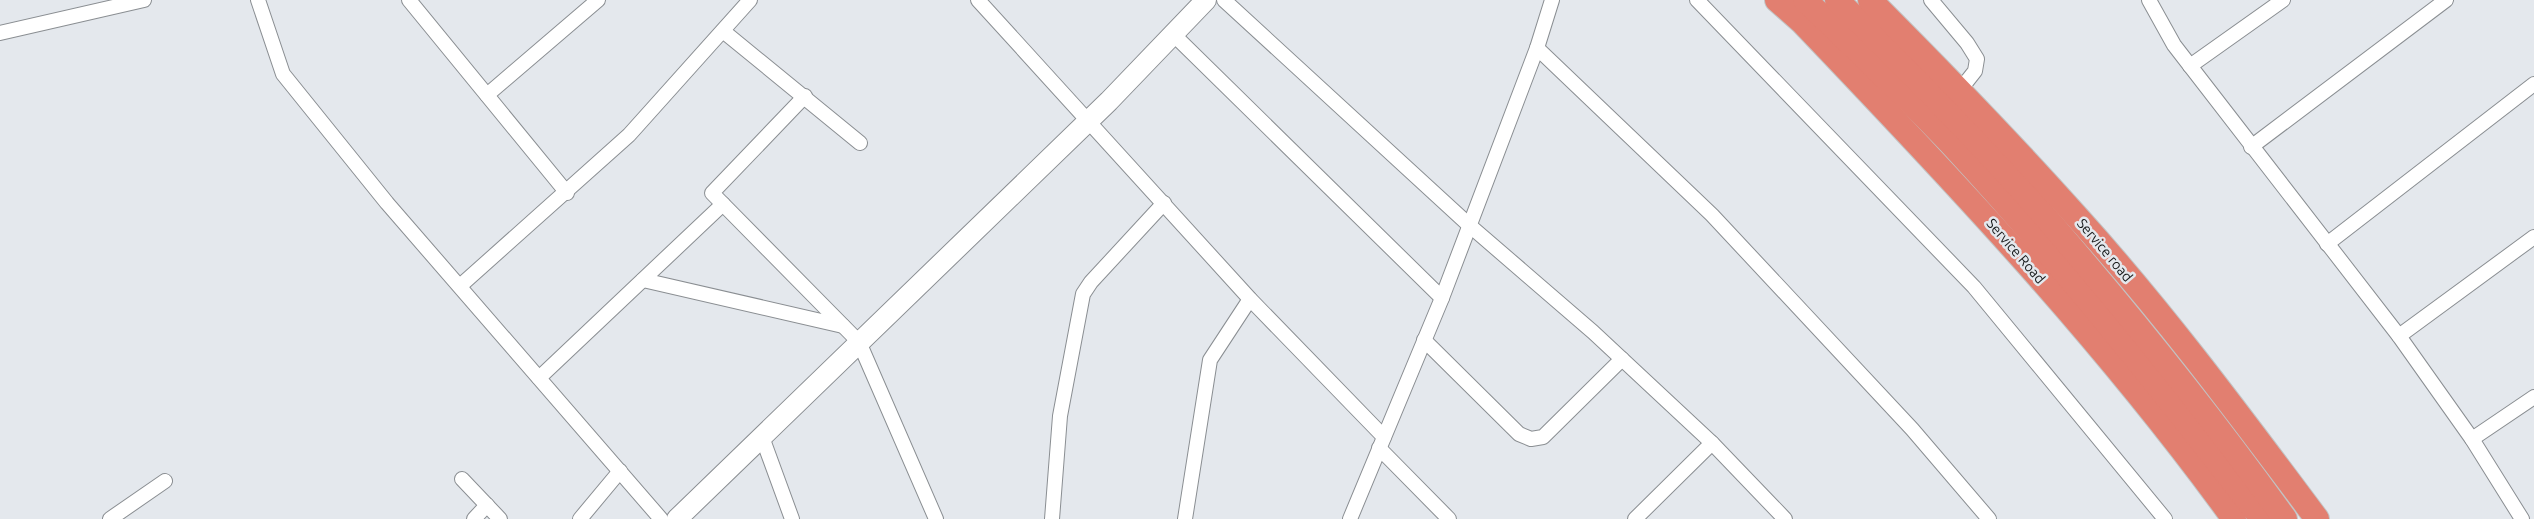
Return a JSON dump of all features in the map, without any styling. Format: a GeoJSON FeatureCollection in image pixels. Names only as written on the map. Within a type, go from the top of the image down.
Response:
{"type":"FeatureCollection","features":[{"type":"Feature","properties":{"kind":"highway","name":"Service Road"},"geometry":{"type":"LineString","coordinates":[[1777,0],[1822,43],[1982,212],[2144,403],[2234,519]]}},
{"type":"Feature","properties":{"kind":"highway"},"geometry":{"type":"LineString","coordinates":[[1804,0],[1885,76],[1955,148],[2040,244],[2148,371],[2262,519]]}},
{"type":"Feature","properties":{"kind":"highway"},"geometry":{"type":"LineString","coordinates":[[1837,0],[2020,188],[2113,297],[2220,429],[2285,519]]}},
{"type":"Feature","properties":{"kind":"highway","name":"Service road"},"geometry":{"type":"LineString","coordinates":[[1870,0],[1960,90],[2078,218],[2154,307],[2317,519]]}},
{"type":"Feature","properties":{"kind":"main road"},"geometry":{"type":"LineString","coordinates":[[677,519],[1087,121],[1206,0]]}},
{"type":"Feature","properties":{"kind":"street"},"geometry":{"type":"LineString","coordinates":[[0,33],[144,0]]}},
{"type":"Feature","properties":{"kind":"street"},"geometry":{"type":"LineString","coordinates":[[258,0],[283,74],[387,202],[661,519]]}},
{"type":"Feature","properties":{"kind":"street"},"geometry":{"type":"LineString","coordinates":[[409,0],[567,193]]}},
{"type":"Feature","properties":{"kind":"street"},"geometry":{"type":"LineString","coordinates":[[487,95],[598,0]]}},
{"type":"Feature","properties":{"kind":"street"},"geometry":{"type":"LineString","coordinates":[[460,286],[567,193],[629,135],[750,0]]}},
{"type":"Feature","properties":{"kind":"street"},"geometry":{"type":"LineString","coordinates":[[978,0],[1449,519]]}},
{"type":"Feature","properties":{"kind":"street"},"geometry":{"type":"LineString","coordinates":[[1224,0],[1469,225],[1622,359],[1712,443],[1786,519]]}},
{"type":"Feature","properties":{"kind":"street"},"geometry":{"type":"LineString","coordinates":[[1350,519],[1442,298],[1537,48],[1552,0]]}},
{"type":"Feature","properties":{"kind":"street"},"geometry":{"type":"LineString","coordinates":[[1697,0],[1974,287],[2165,519]]}},
{"type":"Feature","properties":{"kind":"street"},"geometry":{"type":"LineString","coordinates":[[1931,0],[1967,43],[1977,59],[1975,71],[1960,90]]}},
{"type":"Feature","properties":{"kind":"street"},"geometry":{"type":"LineString","coordinates":[[2149,0],[2174,45],[2399,336],[2472,439],[2522,519]]}},
{"type":"Feature","properties":{"kind":"street"},"geometry":{"type":"LineString","coordinates":[[2190,66],[2283,0]]}},
{"type":"Feature","properties":{"kind":"street"},"geometry":{"type":"LineString","coordinates":[[2251,147],[2446,0]]}},
{"type":"Feature","properties":{"kind":"street"},"geometry":{"type":"LineString","coordinates":[[723,31],[860,142]]}},
{"type":"Feature","properties":{"kind":"street"},"geometry":{"type":"LineString","coordinates":[[1172,34],[1442,298]]}},
{"type":"Feature","properties":{"kind":"street"},"geometry":{"type":"LineString","coordinates":[[1537,48],[1718,222],[1906,422],[1988,519]]}},
{"type":"Feature","properties":{"kind":"street"},"geometry":{"type":"LineString","coordinates":[[2327,244],[2534,84]]}},
{"type":"Feature","properties":{"kind":"street"},"geometry":{"type":"LineString","coordinates":[[805,96],[712,193],[859,342],[936,519]]}},
{"type":"Feature","properties":{"kind":"street"},"geometry":{"type":"LineString","coordinates":[[1052,519],[1060,416],[1084,294],[1091,282],[1164,203]]}},
{"type":"Feature","properties":{"kind":"street"},"geometry":{"type":"LineString","coordinates":[[539,378],[723,204]]}},
{"type":"Feature","properties":{"kind":"street"},"geometry":{"type":"LineString","coordinates":[[2399,336],[2534,237]]}},
{"type":"Feature","properties":{"kind":"street"},"geometry":{"type":"LineString","coordinates":[[643,280],[844,326]]}},
{"type":"Feature","properties":{"kind":"street"},"geometry":{"type":"LineString","coordinates":[[1185,519],[1210,360],[1250,299]]}},
{"type":"Feature","properties":{"kind":"street"},"geometry":{"type":"LineString","coordinates":[[1424,340],[1519,434],[1531,439],[1543,437],[1622,359]]}},
{"type":"Feature","properties":{"kind":"street"},"geometry":{"type":"LineString","coordinates":[[2472,439],[2534,397]]}},
{"type":"Feature","properties":{"kind":"street"},"geometry":{"type":"LineString","coordinates":[[762,437],[792,519]]}},
{"type":"Feature","properties":{"kind":"street"},"geometry":{"type":"LineString","coordinates":[[1635,519],[1712,443]]}},
{"type":"Feature","properties":{"kind":"street"},"geometry":{"type":"LineString","coordinates":[[580,519],[620,471]]}},
{"type":"Feature","properties":{"kind":"street"},"geometry":{"type":"LineString","coordinates":[[462,479],[500,519]]}},
{"type":"Feature","properties":{"kind":"street"},"geometry":{"type":"LineString","coordinates":[[110,519],[165,481]]}},
{"type":"Feature","properties":{"kind":"street"},"geometry":{"type":"LineString","coordinates":[[474,519],[487,505]]}}]}
